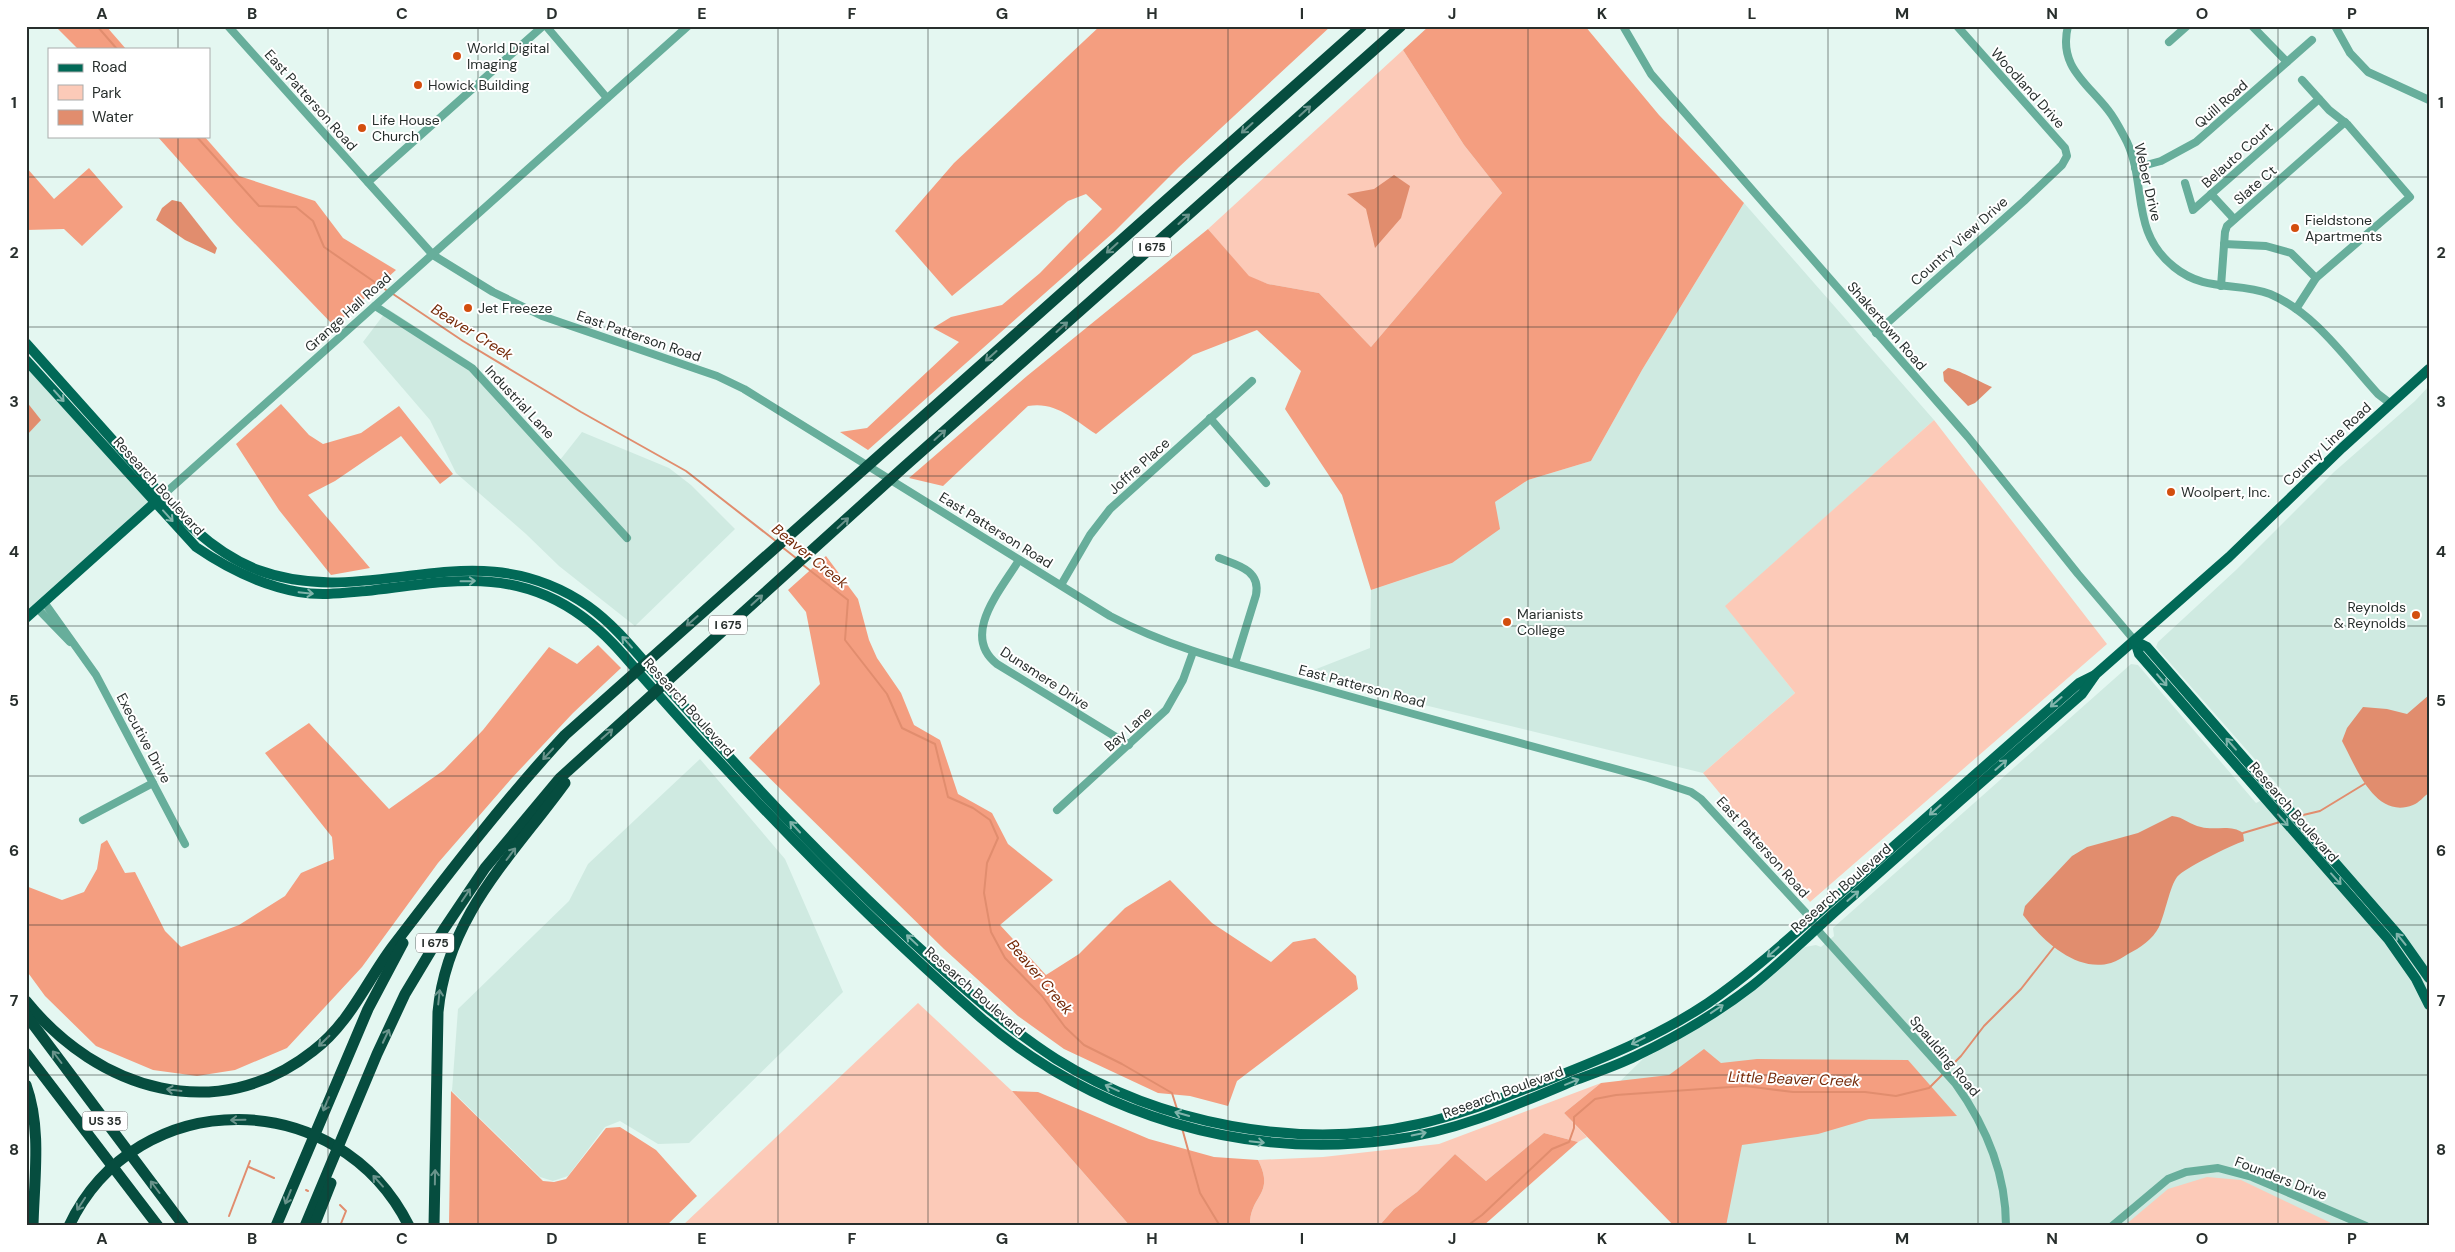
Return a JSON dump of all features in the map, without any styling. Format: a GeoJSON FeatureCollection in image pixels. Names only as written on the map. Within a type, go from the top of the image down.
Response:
{"type":"FeatureCollection","features":[{"type":"Feature","properties":{"kind":"highway","name":"I 675"},"geometry":{"type":"LineString","coordinates":[[277,1223],[368,1009],[402,945],[437,890],[524,780],[565,736],[664,646],[1362,26]]}},
{"type":"Feature","properties":{"kind":"highway","name":"I 675"},"geometry":{"type":"LineString","coordinates":[[305,1226],[377,1054],[405,994],[444,929],[485,868],[560,778],[904,467],[1401,26]]}},
{"type":"Feature","properties":{"kind":"highway"},"geometry":{"type":"LineString","coordinates":[[434,1226],[438,1012],[440,991],[447,963],[456,939],[476,901],[587,752]]}},
{"type":"Feature","properties":{"kind":"highway"},"geometry":{"type":"LineString","coordinates":[[26,1001],[51,1028],[75,1049],[104,1068],[132,1081],[160,1088],[187,1091],[214,1090],[253,1082],[297,1062],[315,1050],[335,1031],[355,1007],[391,948],[437,890]]}},
{"type":"Feature","properties":{"kind":"highway","name":"US 35"},"geometry":{"type":"LineString","coordinates":[[26,1015],[184,1226]]}},
{"type":"Feature","properties":{"kind":"highway","name":"US 35"},"geometry":{"type":"LineString","coordinates":[[26,1053],[158,1226]]}},
{"type":"Feature","properties":{"kind":"highway"},"geometry":{"type":"LineString","coordinates":[[314,1226],[354,1127],[377,1054]]}},
{"type":"Feature","properties":{"kind":"highway"},"geometry":{"type":"LineString","coordinates":[[26,1061],[150,1226]]}},
{"type":"Feature","properties":{"kind":"highway"},"geometry":{"type":"LineString","coordinates":[[26,1085],[32,1110],[35,1138],[33,1226]]}},
{"type":"Feature","properties":{"kind":"highway"},"geometry":{"type":"LineString","coordinates":[[69,1226],[96,1184],[120,1160],[155,1139],[183,1128],[220,1120],[254,1120],[306,1131],[328,1140],[365,1167],[390,1195],[409,1226]]}},
{"type":"Feature","properties":{"kind":"main road","name":"Research Boulevard"},"geometry":{"type":"LineString","coordinates":[[26,343],[159,499],[196,547],[226,567],[249,579],[301,593],[333,594],[463,580],[499,581],[550,597],[583,616],[611,641],[712,755],[825,873],[986,1022],[1028,1054],[1067,1079],[1115,1102],[1160,1120],[1209,1133],[1256,1142],[1313,1145],[1390,1140],[1450,1128],[1485,1117],[1636,1056],[1689,1027],[1752,986],[1813,924]]}},
{"type":"Feature","properties":{"kind":"main road","name":"Research Boulevard"},"geometry":{"type":"LineString","coordinates":[[26,360],[159,499],[210,544],[231,557],[257,569],[287,578],[336,583],[446,570],[477,569],[533,579],[560,590],[588,606],[618,632],[730,757],[800,831],[939,966],[1011,1028],[1061,1062],[1112,1088],[1157,1106],[1237,1127],[1283,1132],[1370,1132],[1418,1124],[1488,1104],[1591,1063],[1680,1019],[1744,977],[1813,924],[1981,776],[2082,694],[2096,674],[2135,641]]}},
{"type":"Feature","properties":{"kind":"main road","name":"County Line Road"},"geometry":{"type":"LineString","coordinates":[[2135,641],[2229,557],[2429,369]]}},
{"type":"Feature","properties":{"kind":"main road","name":"Grange Hall Road"},"geometry":{"type":"LineString","coordinates":[[26,618],[159,499]]}},
{"type":"Feature","properties":{"kind":"main road","name":"Research Boulevard"},"geometry":{"type":"LineString","coordinates":[[2135,641],[2147,647],[2400,937],[2429,978]]}},
{"type":"Feature","properties":{"kind":"main road","name":"Research Boulevard"},"geometry":{"type":"LineString","coordinates":[[2135,641],[2138,654],[2388,939],[2416,979],[2429,1005]]}},
{"type":"Feature","properties":{"kind":"street","name":"East Patterson Road"},"geometry":{"type":"LineString","coordinates":[[228,26],[433,255],[493,292],[542,316],[717,376],[744,389],[1019,560],[1133,628],[1193,652],[1648,778],[1691,792],[1710,807],[1813,924]]}},
{"type":"Feature","properties":{"kind":"street"},"geometry":{"type":"LineString","coordinates":[[368,182],[545,26],[607,98]]}},
{"type":"Feature","properties":{"kind":"street","name":"Grange Hall Road"},"geometry":{"type":"LineString","coordinates":[[159,499],[688,26]]}},
{"type":"Feature","properties":{"kind":"street","name":"Shakertown Road"},"geometry":{"type":"LineString","coordinates":[[1623,26],[1651,74],[1968,437],[2078,574],[2135,641]]}},
{"type":"Feature","properties":{"kind":"street","name":"Woodland Drive"},"geometry":{"type":"LineString","coordinates":[[1957,26],[2065,148],[2067,153],[2066,161],[2059,168]]}},
{"type":"Feature","properties":{"kind":"street","name":"Weber Drive"},"geometry":{"type":"LineString","coordinates":[[2068,26],[2066,46],[2069,63],[2118,125],[2128,146],[2135,168],[2140,206],[2146,228],[2153,243],[2173,266],[2189,277],[2206,284],[2254,289],[2270,294],[2296,309],[2315,325],[2378,394],[2390,404]]}},
{"type":"Feature","properties":{"kind":"street"},"geometry":{"type":"LineString","coordinates":[[2169,42],[2187,26]]}},
{"type":"Feature","properties":{"kind":"street"},"geometry":{"type":"LineString","coordinates":[[2252,26],[2287,62]]}},
{"type":"Feature","properties":{"kind":"street"},"geometry":{"type":"LineString","coordinates":[[2335,26],[2350,53],[2368,72],[2429,100]]}},
{"type":"Feature","properties":{"kind":"street","name":"Quill Road"},"geometry":{"type":"LineString","coordinates":[[2135,168],[2161,161],[2196,142],[2312,40]]}},
{"type":"Feature","properties":{"kind":"street"},"geometry":{"type":"LineString","coordinates":[[2296,309],[2316,278],[2410,197],[2345,122],[2329,110],[2302,80]]}},
{"type":"Feature","properties":{"kind":"street","name":"Belauto Court"},"geometry":{"type":"LineString","coordinates":[[2185,183],[2193,210],[2319,99]]}},
{"type":"Feature","properties":{"kind":"street","name":"Slate Ct"},"geometry":{"type":"LineString","coordinates":[[2221,286],[2224,232],[2234,219],[2345,122]]}},
{"type":"Feature","properties":{"kind":"street","name":"Country View Drive"},"geometry":{"type":"LineString","coordinates":[[1876,333],[2059,168]]}},
{"type":"Feature","properties":{"kind":"street"},"geometry":{"type":"LineString","coordinates":[[2211,194],[2234,219]]}},
{"type":"Feature","properties":{"kind":"street"},"geometry":{"type":"LineString","coordinates":[[2224,244],[2266,246],[2291,253],[2316,278]]}},
{"type":"Feature","properties":{"kind":"street","name":"Industrial Lane"},"geometry":{"type":"LineString","coordinates":[[375,306],[456,356],[485,380],[627,538]]}},
{"type":"Feature","properties":{"kind":"street","name":"Joffre Place"},"geometry":{"type":"LineString","coordinates":[[1061,585],[1090,535],[1110,509],[1252,381]]}},
{"type":"Feature","properties":{"kind":"street"},"geometry":{"type":"LineString","coordinates":[[1210,418],[1266,483]]}},
{"type":"Feature","properties":{"kind":"street"},"geometry":{"type":"LineString","coordinates":[[1219,558],[1247,570],[1254,576],[1257,585],[1256,595],[1235,663]]}},
{"type":"Feature","properties":{"kind":"street","name":"Dunsmere Drive"},"geometry":{"type":"LineString","coordinates":[[1019,560],[982,625],[981,641],[987,654],[997,664],[1129,745]]}},
{"type":"Feature","properties":{"kind":"street","name":"Executive Drive"},"geometry":{"type":"LineString","coordinates":[[41,605],[76,646],[96,676],[185,844]]}},
{"type":"Feature","properties":{"kind":"street","name":"Bay Lane"},"geometry":{"type":"LineString","coordinates":[[1057,810],[1156,720],[1170,704],[1183,680],[1193,652]]}},
{"type":"Feature","properties":{"kind":"street"},"geometry":{"type":"LineString","coordinates":[[83,820],[153,783]]}},
{"type":"Feature","properties":{"kind":"street","name":"Spaulding Road"},"geometry":{"type":"LineString","coordinates":[[1813,924],[1955,1083],[1980,1122],[1994,1152],[2003,1186],[2006,1226]]}},
{"type":"Feature","properties":{"kind":"street","name":"Founders Drive"},"geometry":{"type":"LineString","coordinates":[[2112,1226],[2168,1179],[2196,1170],[2218,1168],[2252,1177],[2366,1226]]}},
{"type":"Feature","properties":{"kind":"shaded area"},"geometry":{"type":"Polygon","coordinates":[[[55,26],[106,26],[125,48],[77,48],[55,26]]]}},
{"type":"Feature","properties":{"kind":"shaded area"},"geometry":{"type":"Polygon","coordinates":[[[1100,26],[1331,26],[1179,167],[1114,232],[868,450],[840,432],[867,428],[959,342],[933,328],[951,317],[1002,305],[1040,273],[1102,209],[1086,194],[1068,201],[952,296],[895,231],[954,163],[1100,26]]]}},
{"type":"Feature","properties":{"kind":"shaded area"},"geometry":{"type":"Polygon","coordinates":[[[1429,26],[1585,26],[1659,115],[1744,203],[1642,370],[1591,461],[1528,480],[1495,502],[1500,529],[1452,563],[1371,590],[1342,495],[1285,409],[1301,371],[1257,330],[1193,355],[1096,434],[1056,409],[1038,405],[1028,406],[943,486],[909,478],[1027,376],[1208,229],[1249,276],[1268,284],[1319,293],[1371,347],[1502,193],[1464,145],[1403,50],[1429,26]]]}},
{"type":"Feature","properties":{"kind":"shaded area"},"geometry":{"type":"Polygon","coordinates":[[[159,138],[206,138],[239,176],[315,201],[343,238],[396,270],[334,326],[234,222],[159,138]]]}},
{"type":"Feature","properties":{"kind":"shaded area"},"geometry":{"type":"Polygon","coordinates":[[[26,167],[54,199],[89,168],[123,207],[82,246],[64,229],[26,230],[26,167]]]}},
{"type":"Feature","properties":{"kind":"shaded area"},"geometry":{"type":"Polygon","coordinates":[[[1744,203],[1934,420],[1726,606],[1795,693],[1703,773],[1301,675],[1370,648],[1371,590],[1452,563],[1495,502],[1528,480],[1591,461],[1642,370],[1744,203]]]}},
{"type":"Feature","properties":{"kind":"shaded area"},"geometry":{"type":"Polygon","coordinates":[[[388,309],[472,363],[560,460],[582,432],[669,468],[691,485],[735,529],[635,626],[559,566],[526,534],[456,473],[430,420],[363,342],[388,309]]]}},
{"type":"Feature","properties":{"kind":"shaded area"},"geometry":{"type":"Polygon","coordinates":[[[26,360],[155,502],[26,618],[26,360]]]}},
{"type":"Feature","properties":{"kind":"shaded area"},"geometry":{"type":"Polygon","coordinates":[[[2429,386],[2429,1226],[1674,1226],[1606,1095],[1647,1055],[1764,983],[1805,947],[1816,945],[1821,947],[1834,936],[1833,928],[2131,664],[2138,665],[2256,803],[2282,790],[2156,647],[2158,642],[2236,570],[2334,472],[2415,401],[2429,386]]]}},
{"type":"Feature","properties":{"kind":"shaded area"},"geometry":{"type":"Polygon","coordinates":[[[281,404],[309,435],[323,444],[361,433],[399,406],[453,474],[440,484],[401,436],[335,481],[308,495],[370,568],[331,575],[279,510],[236,444],[281,404]]]}},
{"type":"Feature","properties":{"kind":"shaded area"},"geometry":{"type":"Polygon","coordinates":[[[826,556],[858,599],[869,640],[877,658],[901,693],[914,725],[940,740],[958,794],[992,813],[1008,844],[1053,880],[1000,925],[1046,975],[1079,954],[1125,908],[1170,880],[1212,923],[1271,962],[1293,942],[1315,938],[1356,976],[1358,989],[1237,1081],[1228,1106],[1190,1096],[1158,1093],[1064,1049],[1018,1016],[944,949],[749,758],[820,684],[806,612],[788,590],[826,556]]]}},
{"type":"Feature","properties":{"kind":"shaded area"},"geometry":{"type":"Polygon","coordinates":[[[598,645],[621,668],[573,713],[511,779],[438,863],[362,967],[287,1048],[235,1070],[197,1076],[153,1070],[96,1046],[45,996],[26,970],[26,886],[62,900],[84,892],[97,869],[101,844],[107,840],[125,873],[135,872],[165,931],[181,947],[239,925],[285,896],[301,873],[334,859],[332,837],[265,753],[309,723],[389,809],[444,770],[483,730],[549,647],[577,664],[598,645]]]}},
{"type":"Feature","properties":{"kind":"shaded area"},"geometry":{"type":"Polygon","coordinates":[[[700,759],[785,859],[843,992],[689,1143],[658,1144],[620,1121],[605,1127],[568,1176],[553,1181],[540,1177],[452,1091],[458,1009],[569,901],[588,864],[700,759]]]}},
{"type":"Feature","properties":{"kind":"shaded area"},"geometry":{"type":"Polygon","coordinates":[[[1704,1049],[1721,1063],[1757,1059],[1908,1060],[1957,1116],[1869,1119],[1818,1134],[1742,1145],[1726,1226],[1674,1226],[1564,1113],[1601,1083],[1669,1075],[1704,1049]]]}},
{"type":"Feature","properties":{"kind":"shaded area"},"geometry":{"type":"Polygon","coordinates":[[[451,1091],[543,1181],[554,1182],[566,1179],[606,1128],[620,1127],[656,1150],[697,1196],[666,1226],[449,1226],[451,1091]]]}},
{"type":"Feature","properties":{"kind":"shaded area"},"geometry":{"type":"Polygon","coordinates":[[[1012,1091],[1038,1092],[1149,1139],[1214,1157],[1258,1160],[1263,1172],[1264,1181],[1263,1188],[1253,1208],[1250,1226],[1130,1226],[1012,1091]]]}},
{"type":"Feature","properties":{"kind":"shaded area"},"geometry":{"type":"Polygon","coordinates":[[[1544,1133],[1578,1142],[1483,1226],[1379,1226],[1394,1209],[1417,1192],[1455,1154],[1486,1181],[1544,1133]]]}},
{"type":"Feature","properties":{"kind":"green space"},"geometry":{"type":"Polygon","coordinates":[[[1403,50],[1464,145],[1502,193],[1371,347],[1319,293],[1268,284],[1249,277],[1208,229],[1403,50]]]}},
{"type":"Feature","properties":{"kind":"green space"},"geometry":{"type":"Polygon","coordinates":[[[1934,420],[2107,644],[1810,902],[1703,773],[1795,693],[1725,606],[1934,420]]]}},
{"type":"Feature","properties":{"kind":"green space"},"geometry":{"type":"Polygon","coordinates":[[[918,1003],[1012,1091],[1130,1226],[682,1226],[918,1003]]]}},
{"type":"Feature","properties":{"kind":"green space"},"geometry":{"type":"Polygon","coordinates":[[[1601,1083],[1564,1113],[1587,1137],[1578,1142],[1544,1133],[1486,1181],[1455,1154],[1417,1192],[1394,1209],[1379,1226],[1250,1226],[1253,1208],[1263,1188],[1264,1181],[1263,1172],[1258,1160],[1323,1157],[1439,1144],[1601,1083]]]}},
{"type":"Feature","properties":{"kind":"green space"},"geometry":{"type":"Polygon","coordinates":[[[2207,1177],[2241,1180],[2331,1223],[2330,1226],[2124,1226],[2168,1189],[2207,1177]]]}},
{"type":"Feature","properties":{"kind":"water"},"geometry":{"type":"Polygon","coordinates":[[[1394,175],[1410,186],[1401,218],[1375,248],[1366,209],[1347,194],[1374,189],[1394,175]]]}},
{"type":"Feature","properties":{"kind":"water"},"geometry":{"type":"Polygon","coordinates":[[[172,200],[181,202],[217,248],[215,254],[185,240],[156,220],[162,208],[172,200]]]}},
{"type":"Feature","properties":{"kind":"water"},"geometry":{"type":"Polygon","coordinates":[[[1948,368],[1992,387],[1975,403],[1968,406],[1944,381],[1943,372],[1948,368]]]}},
{"type":"Feature","properties":{"kind":"water"},"geometry":{"type":"Polygon","coordinates":[[[26,401],[41,420],[26,436],[26,401]]]}},
{"type":"Feature","properties":{"kind":"water"},"geometry":{"type":"Polygon","coordinates":[[[2429,695],[2429,793],[2413,805],[2400,808],[2388,805],[2368,788],[2342,741],[2347,728],[2363,707],[2387,709],[2407,714],[2429,695]]]}},
{"type":"Feature","properties":{"kind":"water"},"geometry":{"type":"Polygon","coordinates":[[[2172,816],[2201,827],[2238,830],[2243,833],[2244,841],[2198,863],[2177,877],[2159,927],[2146,943],[2137,949],[2111,963],[2098,965],[2085,963],[2073,959],[2050,944],[2023,915],[2025,906],[2072,856],[2087,847],[2138,833],[2172,816]]]}},
{"type":"Feature","properties":{"kind":"waterway","name":"Beaver Creek"},"geometry":{"type":"LineString","coordinates":[[97,26],[116,48]]}},
{"type":"Feature","properties":{"kind":"waterway","name":"Beaver Creek"},"geometry":{"type":"LineString","coordinates":[[198,138],[259,206],[296,207],[313,221],[324,247],[389,292]]}},
{"type":"Feature","properties":{"kind":"waterway","name":"Beaver Creek"},"geometry":{"type":"LineString","coordinates":[[393,294],[463,341],[581,412],[686,471],[777,542]]}},
{"type":"Feature","properties":{"kind":"waterway","name":"Beaver Creek"},"geometry":{"type":"LineString","coordinates":[[782,547],[796,558]]}},
{"type":"Feature","properties":{"kind":"waterway","name":"Beaver Creek"},"geometry":{"type":"LineString","coordinates":[[803,565],[848,600],[845,640],[887,694],[902,728],[935,744],[948,797],[973,808],[990,820],[998,838],[987,863],[984,893],[991,932],[1005,958],[1042,996],[1065,1027],[1084,1045],[1122,1064],[1172,1093],[1177,1109]]}},
{"type":"Feature","properties":{"kind":"waterway"},"geometry":{"type":"LineString","coordinates":[[2299,816],[2320,811],[2366,783]]}},
{"type":"Feature","properties":{"kind":"waterway"},"geometry":{"type":"LineString","coordinates":[[2243,833],[2280,822]]}},
{"type":"Feature","properties":{"kind":"waterway","name":"Little Beaver Creek"},"geometry":{"type":"LineString","coordinates":[[1946,1071],[1961,1056],[1984,1026],[2021,989],[2054,947]]}},
{"type":"Feature","properties":{"kind":"waterway","name":"Little Beaver Creek"},"geometry":{"type":"LineString","coordinates":[[1467,1226],[1482,1215],[1552,1149],[1569,1142],[1574,1128],[1574,1117],[1595,1099],[1616,1095],[1745,1086],[1793,1092],[1865,1092],[1896,1096],[1929,1088],[1943,1074]]}},
{"type":"Feature","properties":{"kind":"waterway","name":"Beaver Creek"},"geometry":{"type":"LineString","coordinates":[[1182,1128],[1200,1193],[1220,1226]]}},
{"type":"Feature","properties":{"kind":"waterway"},"geometry":{"type":"LineString","coordinates":[[229,1216],[250,1161]]}},
{"type":"Feature","properties":{"kind":"waterway"},"geometry":{"type":"LineString","coordinates":[[249,1167],[274,1178]]}},
{"type":"Feature","properties":{"kind":"waterway"},"geometry":{"type":"LineString","coordinates":[[340,1205],[346,1211],[340,1226]]}},
{"type":"Feature","properties":{"kind":"place","name":"World Digital Imaging"},"geometry":{"type":"Point","coordinates":[457,56]}},
{"type":"Feature","properties":{"kind":"place","name":"Howick Building"},"geometry":{"type":"Point","coordinates":[418,85]}},
{"type":"Feature","properties":{"kind":"place","name":"Life House Church"},"geometry":{"type":"Point","coordinates":[362,128]}},
{"type":"Feature","properties":{"kind":"place","name":"Fieldstone Apartments"},"geometry":{"type":"Point","coordinates":[2295,228]}},
{"type":"Feature","properties":{"kind":"place","name":"Jet Freeeze"},"geometry":{"type":"Point","coordinates":[468,308]}},
{"type":"Feature","properties":{"kind":"place","name":"Woolpert, Inc."},"geometry":{"type":"Point","coordinates":[2171,492]}},
{"type":"Feature","properties":{"kind":"place","name":"Reynolds & Reynolds"},"geometry":{"type":"Point","coordinates":[2416,615]}},
{"type":"Feature","properties":{"kind":"place","name":"Marianists College"},"geometry":{"type":"Point","coordinates":[1507,622]}}]}
